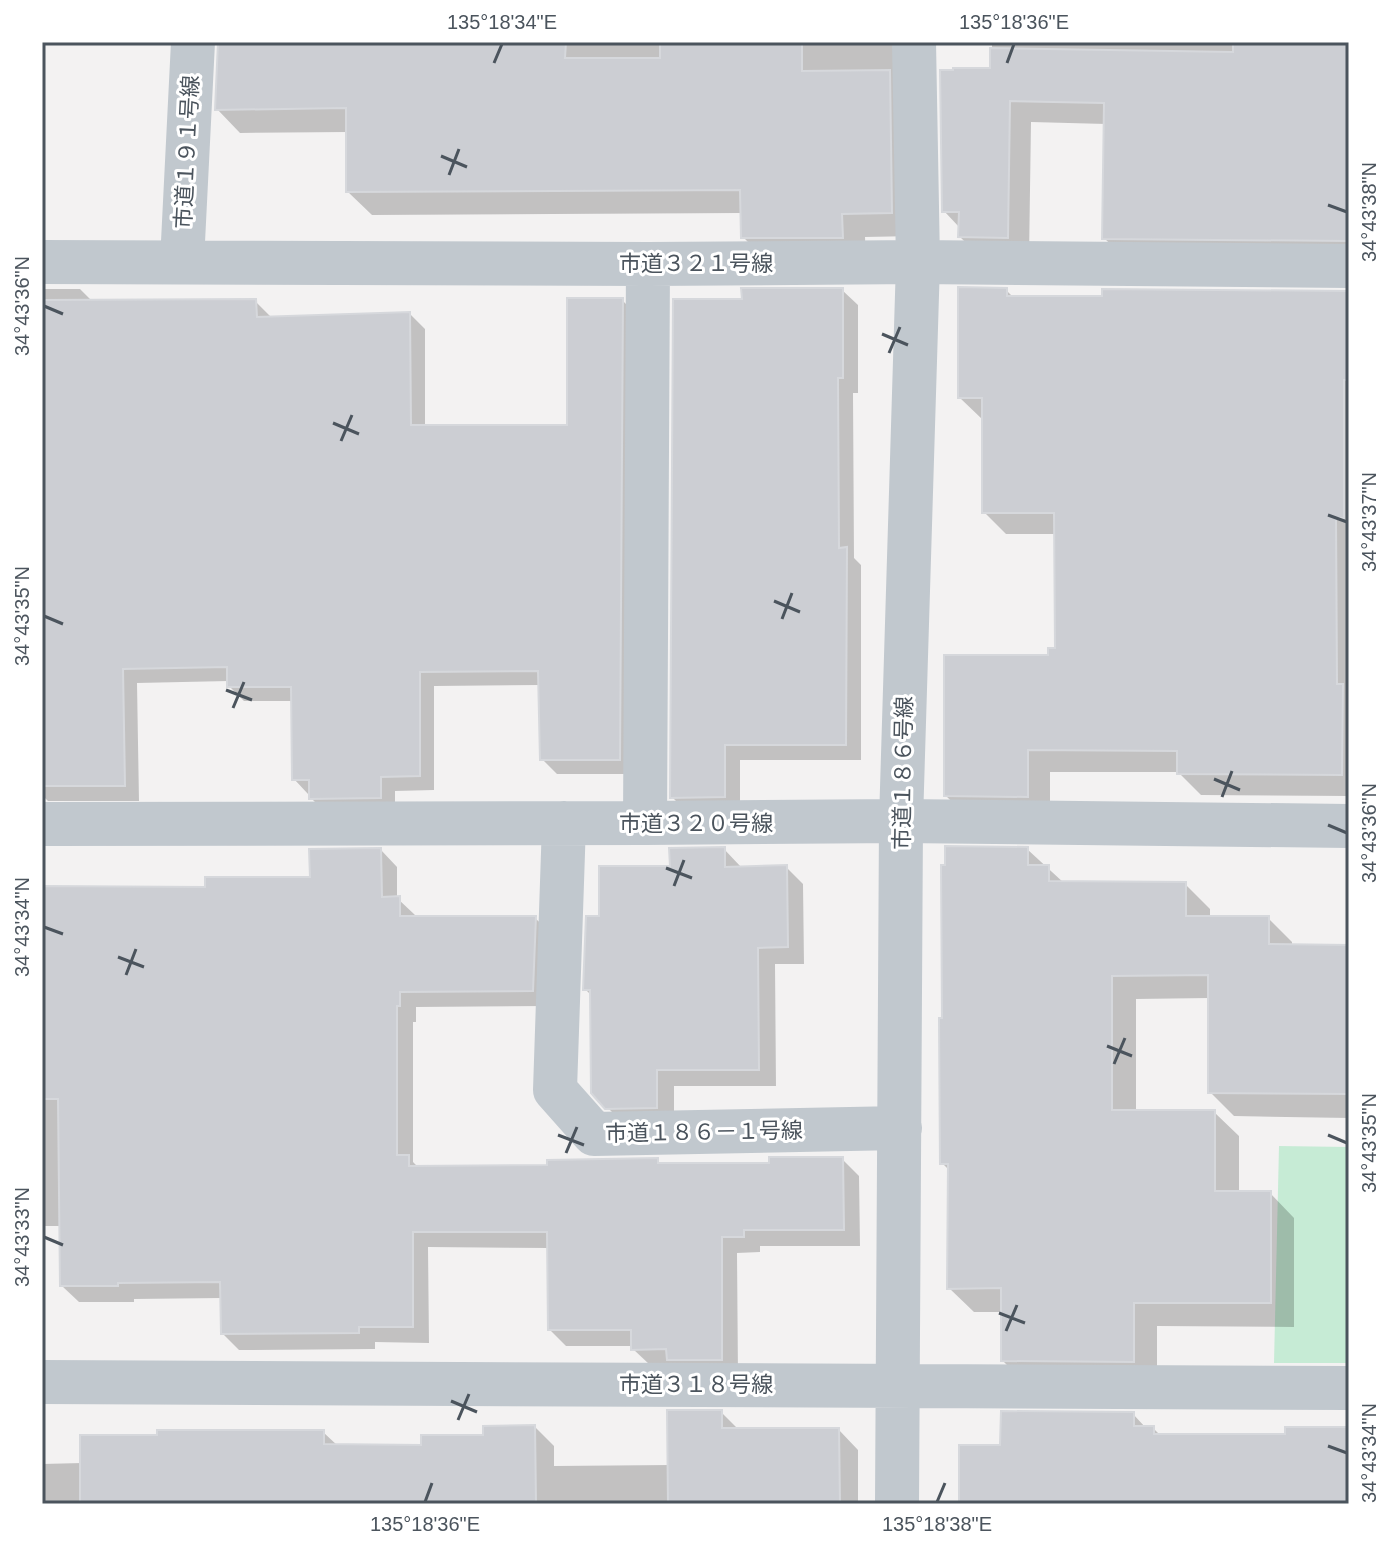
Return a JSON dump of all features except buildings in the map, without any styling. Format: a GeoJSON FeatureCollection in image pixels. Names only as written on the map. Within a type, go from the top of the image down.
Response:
{"type":"FeatureCollection","features":[{"type":"Feature","properties":{"kind":"street","name":"市道１９１号線"},"geometry":{"type":"LineString","coordinates":[[182,262],[193,42]]}},
{"type":"Feature","properties":{"kind":"street","name":"市道１８６号線"},"geometry":{"type":"LineString","coordinates":[[897,1504],[901,821],[918,262],[914,42]]}},
{"type":"Feature","properties":{"kind":"street","name":"市道３２１号線"},"geometry":{"type":"LineString","coordinates":[[42,262],[918,262],[1349,266]]}},
{"type":"Feature","properties":{"kind":"street"},"geometry":{"type":"LineString","coordinates":[[645,823],[648,264]]}},
{"type":"Feature","properties":{"kind":"street","name":"市道３２０号線"},"geometry":{"type":"LineString","coordinates":[[42,824],[901,821],[1349,826]]}},
{"type":"Feature","properties":{"kind":"street","name":"市道１８６－１号線"},"geometry":{"type":"LineString","coordinates":[[564,823],[555,1090],[594,1134],[900,1128]]}},
{"type":"Feature","properties":{"kind":"street","name":"市道３１８号線"},"geometry":{"type":"LineString","coordinates":[[42,1382],[1349,1388]]}},
{"type":"Feature","properties":{"kind":"green space"},"geometry":{"type":"Polygon","coordinates":[[[1279,1146],[1349,1147],[1349,1363],[1274,1363],[1279,1146]]]}}]}
